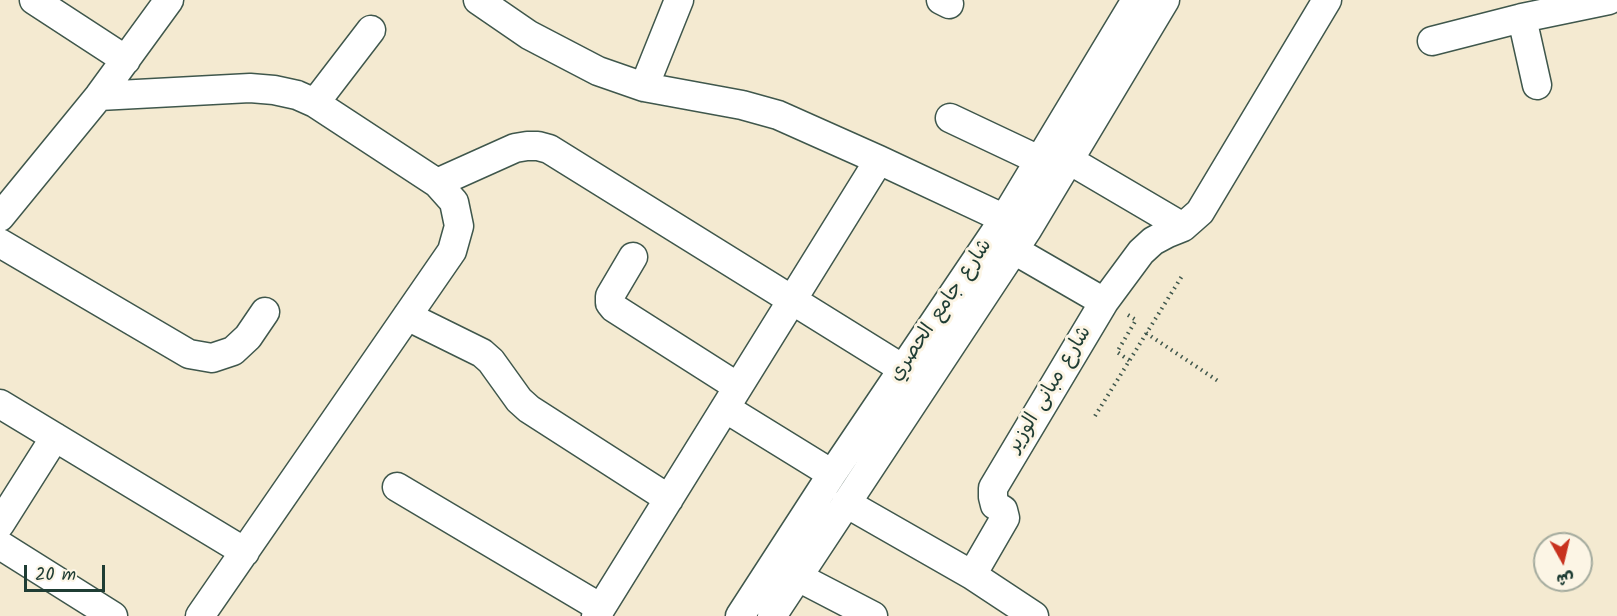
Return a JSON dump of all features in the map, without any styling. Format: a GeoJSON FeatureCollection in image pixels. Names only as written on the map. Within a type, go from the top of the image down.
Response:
{"type":"FeatureCollection","features":[{"type":"Feature","properties":{"kind":"street"},"geometry":{"type":"LineString","coordinates":[[34,0],[126,60]]}},
{"type":"Feature","properties":{"kind":"street"},"geometry":{"type":"LineString","coordinates":[[0,217],[99,96],[169,0]]}},
{"type":"Feature","properties":{"kind":"street"},"geometry":{"type":"LineString","coordinates":[[478,0],[529,35],[598,71],[644,87],[741,105],[778,115],[879,160],[1015,233],[1104,302]]}},
{"type":"Feature","properties":{"kind":"street"},"geometry":{"type":"LineString","coordinates":[[644,87],[679,0]]}},
{"type":"Feature","properties":{"kind":"street","name":"شارع جامع الحصري"},"geometry":{"type":"LineString","coordinates":[[772,616],[846,503],[1015,233],[1039,160],[1136,0]]}},
{"type":"Feature","properties":{"kind":"street","name":"شارع جامع الحصري"},"geometry":{"type":"LineString","coordinates":[[740,616],[903,369],[1015,233],[1069,160],[1165,0]]}},
{"type":"Feature","properties":{"kind":"street","name":"شارع مبانى الوزير"},"geometry":{"type":"LineString","coordinates":[[972,575],[1005,518],[1003,510],[995,505],[993,488],[1104,302],[1141,252],[1153,241],[1183,227],[1200,212],[1327,0]]}},
{"type":"Feature","properties":{"kind":"street"},"geometry":{"type":"LineString","coordinates":[[1432,41],[1522,18],[1609,0]]}},
{"type":"Feature","properties":{"kind":"street"},"geometry":{"type":"LineString","coordinates":[[1522,18],[1537,85]]}},
{"type":"Feature","properties":{"kind":"street"},"geometry":{"type":"LineString","coordinates":[[315,103],[371,30]]}},
{"type":"Feature","properties":{"kind":"street"},"geometry":{"type":"LineString","coordinates":[[99,96],[250,88],[274,90],[297,96],[315,103],[437,183],[454,202],[459,225],[452,251],[201,616]]}},
{"type":"Feature","properties":{"kind":"street"},"geometry":{"type":"LineString","coordinates":[[950,118],[1039,160]]}},
{"type":"Feature","properties":{"kind":"street"},"geometry":{"type":"LineString","coordinates":[[437,183],[515,148],[538,146],[549,149],[903,369]]}},
{"type":"Feature","properties":{"kind":"street"},"geometry":{"type":"LineString","coordinates":[[397,487],[599,612],[879,160]]}},
{"type":"Feature","properties":{"kind":"street"},"geometry":{"type":"LineString","coordinates":[[1069,160],[1183,227]]}},
{"type":"Feature","properties":{"kind":"street"},"geometry":{"type":"LineString","coordinates":[[0,243],[189,354],[212,358],[233,351],[248,337],[265,312]]}},
{"type":"Feature","properties":{"kind":"street"},"geometry":{"type":"LineString","coordinates":[[633,257],[610,296],[610,303],[614,308],[832,474]]}},
{"type":"Feature","properties":{"kind":"street"},"geometry":{"type":"LineString","coordinates":[[407,316],[482,353],[519,400],[529,408],[669,499]]}},
{"type":"Feature","properties":{"kind":"street"},"geometry":{"type":"LineString","coordinates":[[0,404],[245,552]]}},
{"type":"Feature","properties":{"kind":"street"},"geometry":{"type":"LineString","coordinates":[[0,524],[55,437]]}},
{"type":"Feature","properties":{"kind":"street"},"geometry":{"type":"LineString","coordinates":[[846,503],[972,575],[1034,616]]}},
{"type":"Feature","properties":{"kind":"street"},"geometry":{"type":"LineString","coordinates":[[0,545],[113,616]]}},
{"type":"Feature","properties":{"kind":"street"},"geometry":{"type":"LineString","coordinates":[[798,577],[873,616]]}},
{"type":"Feature","properties":{"kind":"path"},"geometry":{"type":"LineString","coordinates":[[1095,416],[1182,276]]}},
{"type":"Feature","properties":{"kind":"path"},"geometry":{"type":"LineString","coordinates":[[1104,302],[1136,320],[1117,352],[1130,361]]}},
{"type":"Feature","properties":{"kind":"path"},"geometry":{"type":"LineString","coordinates":[[1146,333],[1218,381]]}}]}
